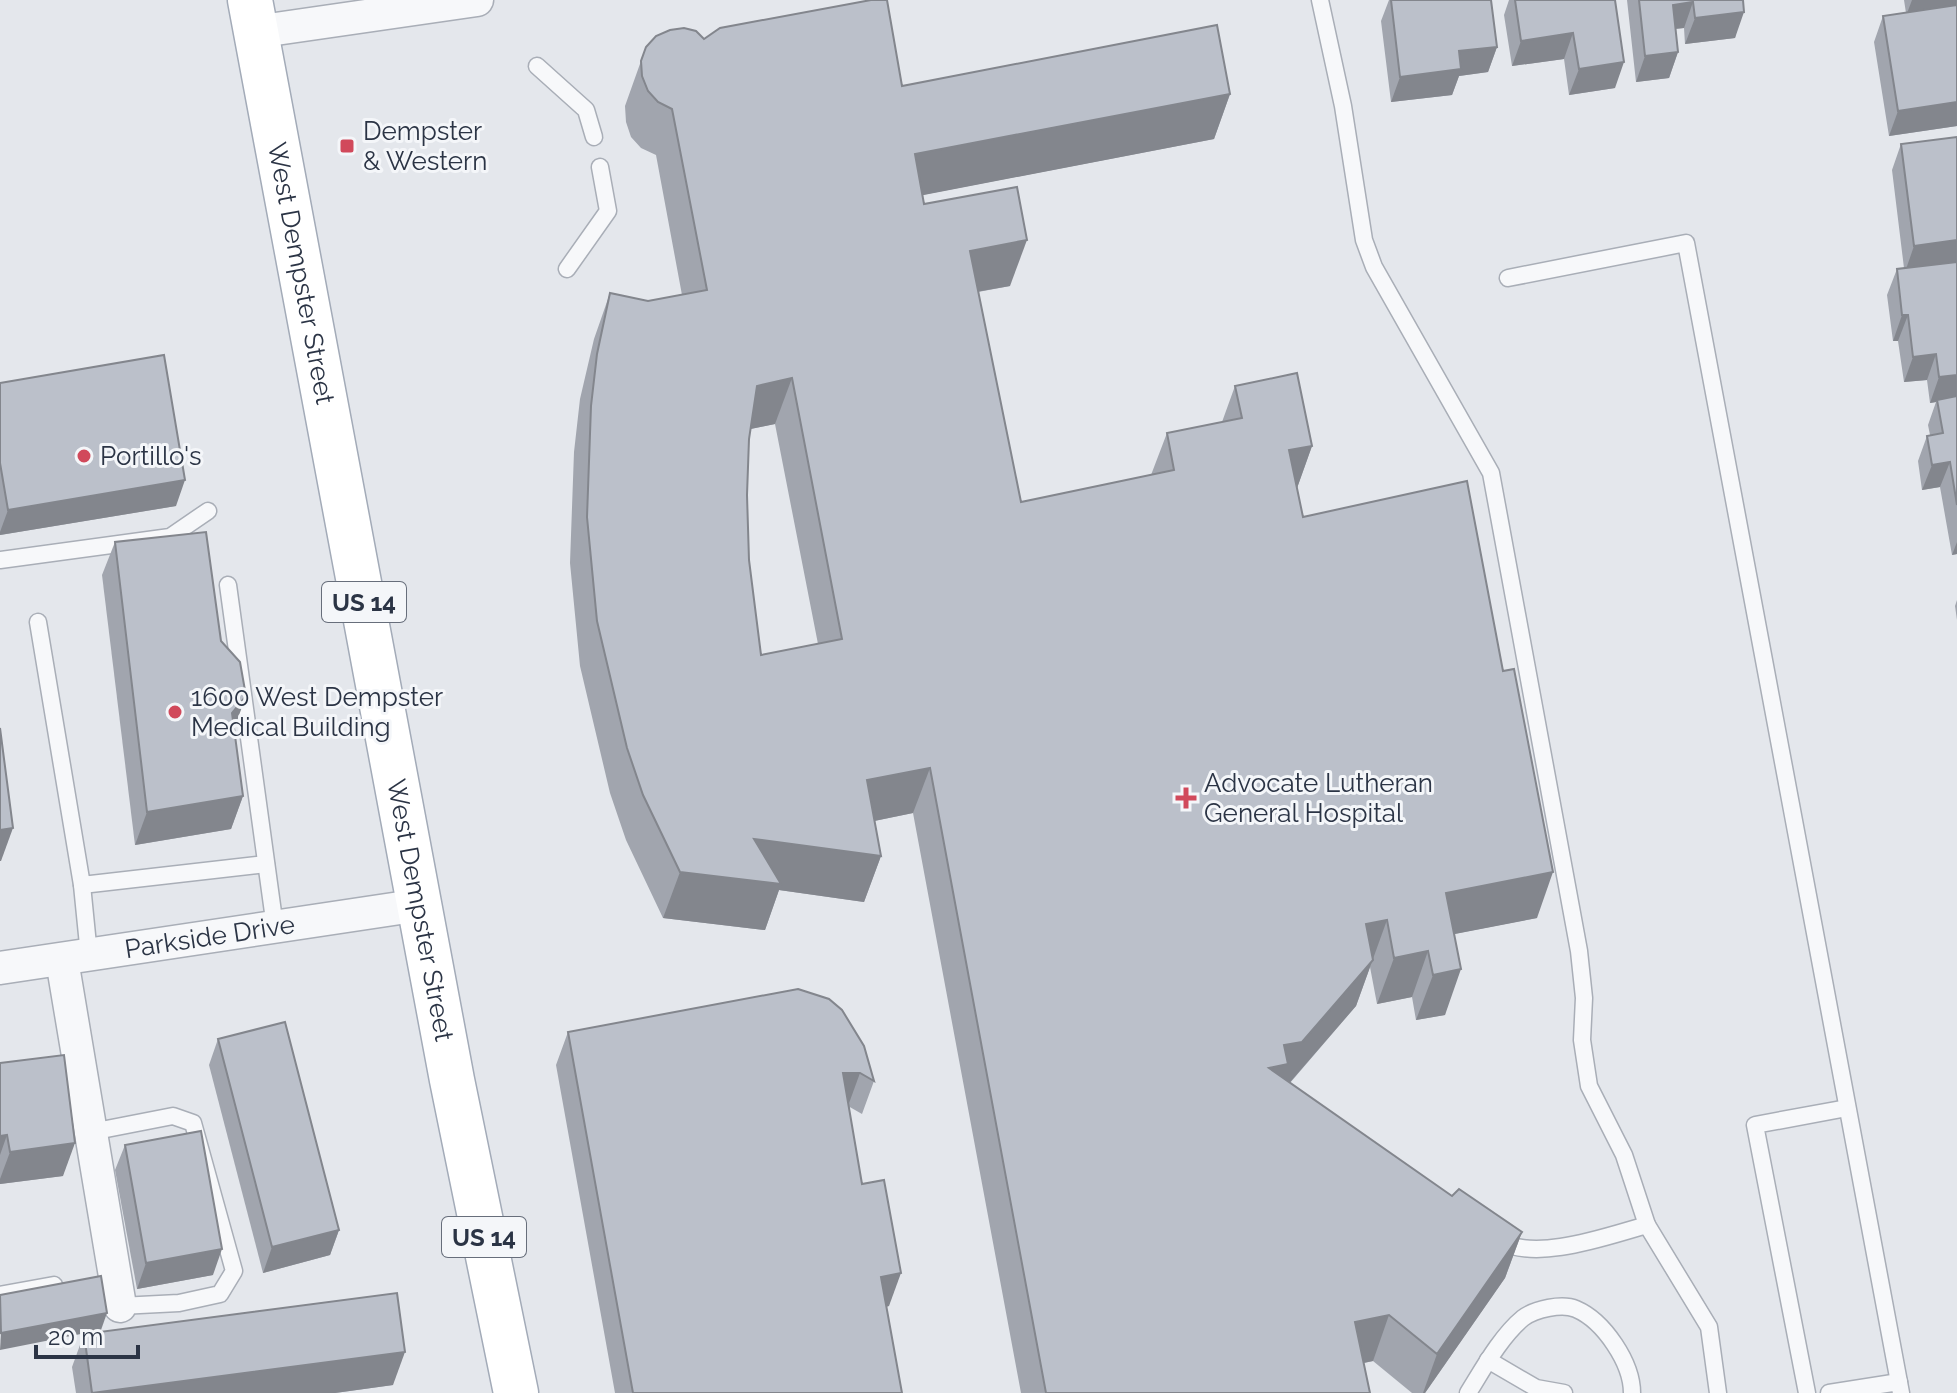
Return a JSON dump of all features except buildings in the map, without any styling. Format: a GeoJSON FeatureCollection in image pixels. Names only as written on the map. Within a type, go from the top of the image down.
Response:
{"type":"FeatureCollection","features":[{"type":"Feature","properties":{"kind":"main road","name":"West Dempster Street"},"geometry":{"type":"LineString","coordinates":[[253,16],[452,1080],[516,1393]]}},
{"type":"Feature","properties":{"kind":"street"},"geometry":{"type":"LineString","coordinates":[[253,16],[477,0]]}},
{"type":"Feature","properties":{"kind":"street","name":"Parkside Drive"},"geometry":{"type":"LineString","coordinates":[[0,968],[420,905]]}},
{"type":"Feature","properties":{"kind":"street"},"geometry":{"type":"LineString","coordinates":[[75,958],[91,1132],[112,1286]]}},
{"type":"Feature","properties":{"kind":"lane"},"geometry":{"type":"LineString","coordinates":[[1320,0],[1343,106],[1364,240],[1374,267],[1491,473],[1579,951],[1584,998],[1582,1040],[1589,1086],[1624,1155],[1647,1225],[1709,1327],[1718,1393]]}},
{"type":"Feature","properties":{"kind":"lane"},"geometry":{"type":"LineString","coordinates":[[537,66],[586,110],[594,137]]}},
{"type":"Feature","properties":{"kind":"lane"},"geometry":{"type":"LineString","coordinates":[[567,269],[608,211],[600,167]]}},
{"type":"Feature","properties":{"kind":"lane"},"geometry":{"type":"LineString","coordinates":[[1508,278],[1686,243],[1900,1387],[1829,1393]]}},
{"type":"Feature","properties":{"kind":"lane"},"geometry":{"type":"LineString","coordinates":[[0,560],[170,537],[208,511]]}},
{"type":"Feature","properties":{"kind":"lane"},"geometry":{"type":"LineString","coordinates":[[228,585],[275,927]]}},
{"type":"Feature","properties":{"kind":"lane"},"geometry":{"type":"LineString","coordinates":[[38,622],[82,885],[75,958]]}},
{"type":"Feature","properties":{"kind":"lane"},"geometry":{"type":"LineString","coordinates":[[82,885],[266,864]]}},
{"type":"Feature","properties":{"kind":"lane"},"geometry":{"type":"LineString","coordinates":[[1807,1393],[1755,1125],[1847,1108]]}},
{"type":"Feature","properties":{"kind":"lane"},"geometry":{"type":"LineString","coordinates":[[91,1132],[173,1116],[193,1123],[234,1271],[220,1294],[179,1303],[112,1286]]}},
{"type":"Feature","properties":{"kind":"lane"},"geometry":{"type":"LineString","coordinates":[[1480,1230],[1508,1246],[1556,1249],[1647,1225]]}},
{"type":"Feature","properties":{"kind":"lane"},"geometry":{"type":"LineString","coordinates":[[0,1295],[72,1282]]}},
{"type":"Feature","properties":{"kind":"lane"},"geometry":{"type":"LineString","coordinates":[[1468,1393],[1488,1360],[1523,1318],[1541,1308],[1575,1308],[1599,1327],[1623,1355],[1632,1393]]}},
{"type":"Feature","properties":{"kind":"lane"},"geometry":{"type":"LineString","coordinates":[[1488,1360],[1536,1390],[1564,1393]]}},
{"type":"Feature","properties":{"kind":"place","name":"Dempster & Western"},"geometry":{"type":"Point","coordinates":[347,146]}},
{"type":"Feature","properties":{"kind":"place","name":"Portillo's"},"geometry":{"type":"Point","coordinates":[84,456]}},
{"type":"Feature","properties":{"kind":"place","name":"1600 West Dempster Medical Building"},"geometry":{"type":"Point","coordinates":[175,712]}},
{"type":"Feature","properties":{"kind":"place","name":"Advocate Lutheran General Hospital"},"geometry":{"type":"Point","coordinates":[1186,798]}}]}
